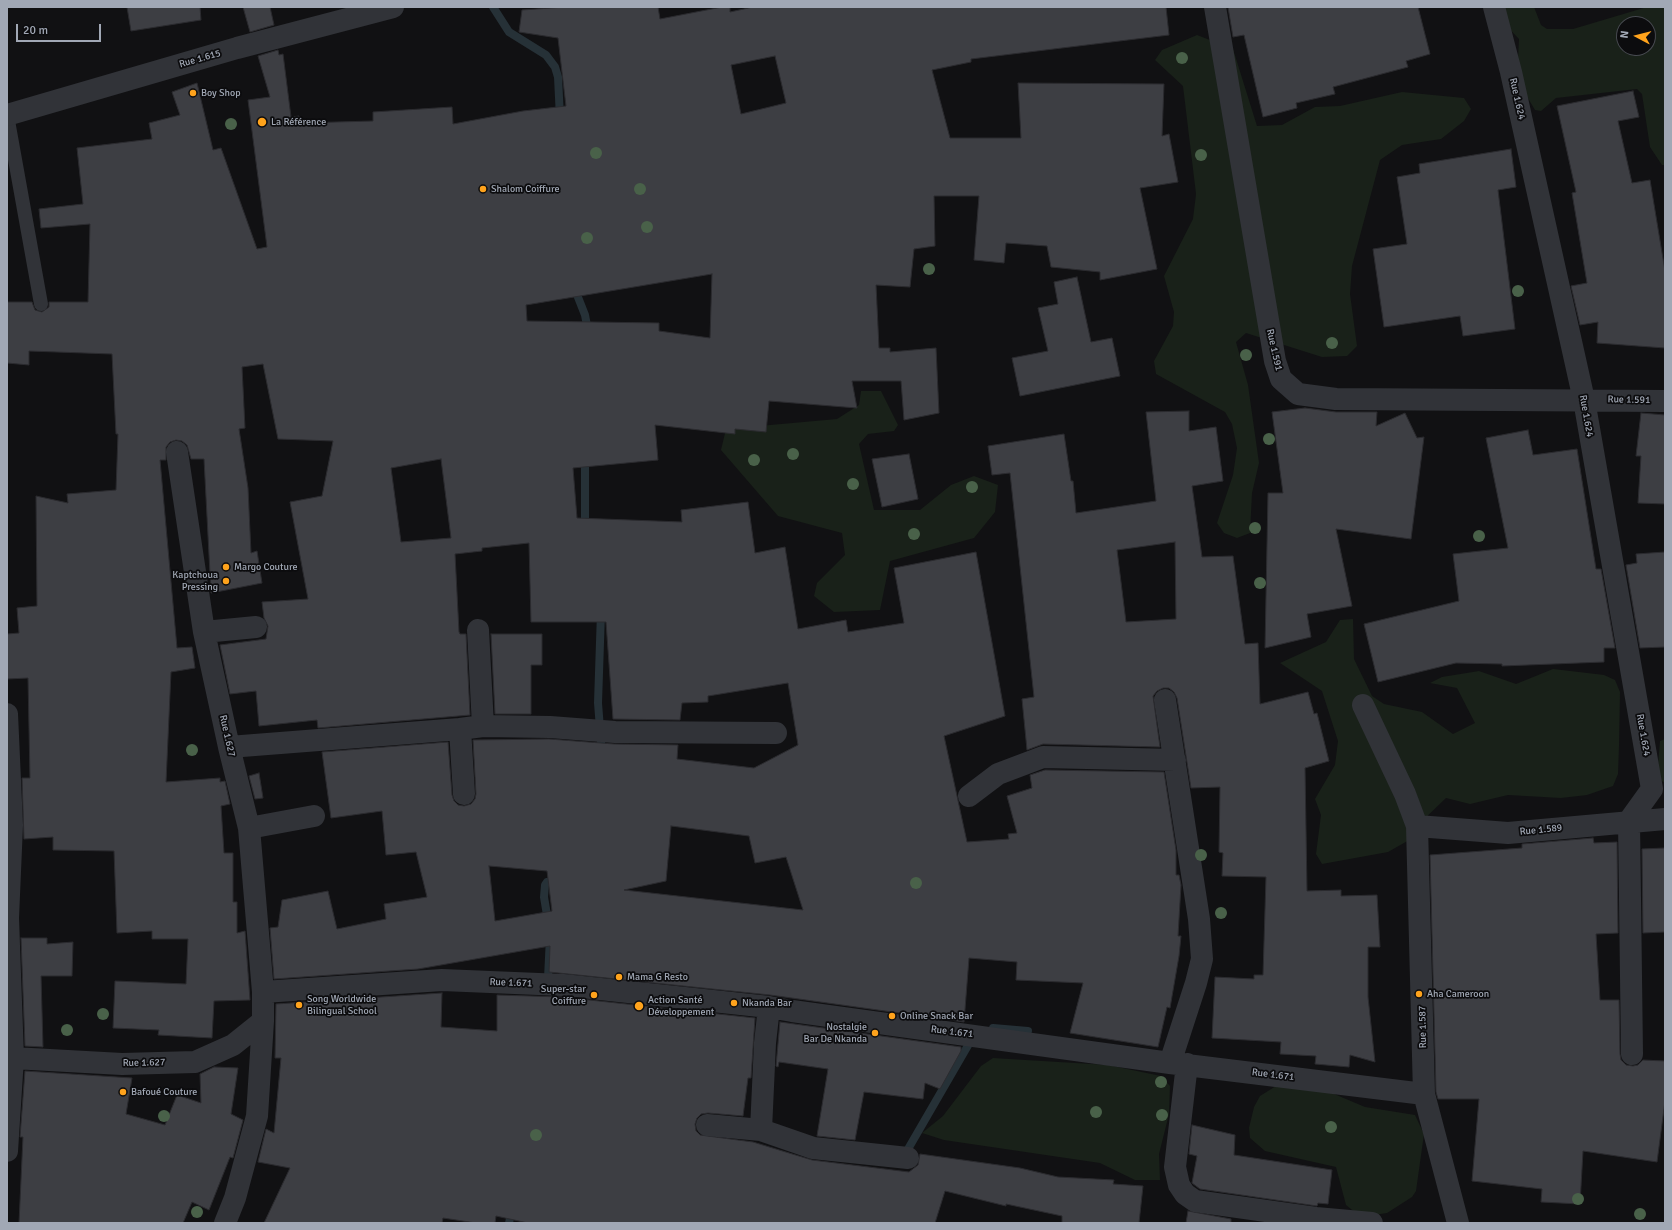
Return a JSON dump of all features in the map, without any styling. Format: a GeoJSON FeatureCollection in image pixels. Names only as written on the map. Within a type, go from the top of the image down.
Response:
{"type":"FeatureCollection","features":[{"type":"Feature","properties":{"kind":"street","name":"Rue 1.615"},"geometry":{"type":"LineString","coordinates":[[7,114],[237,48],[393,7]]}},
{"type":"Feature","properties":{"kind":"street","name":"Rue 1.591"},"geometry":{"type":"LineString","coordinates":[[1215,7],[1275,361],[1281,378],[1298,394],[1336,399],[1665,401]]}},
{"type":"Feature","properties":{"kind":"street","name":"Rue 1.624"},"geometry":{"type":"LineString","coordinates":[[1494,7],[1511,72],[1584,400],[1652,789],[1629,821]]}},
{"type":"Feature","properties":{"kind":"street","name":"Rue 1.627"},"geometry":{"type":"LineString","coordinates":[[177,452],[204,632],[229,747],[249,828],[263,992],[263,1021],[257,1116],[235,1198],[225,1223]]}},
{"type":"Feature","properties":{"kind":"street"},"geometry":{"type":"LineString","coordinates":[[204,632],[256,627]]}},
{"type":"Feature","properties":{"kind":"street"},"geometry":{"type":"LineString","coordinates":[[478,630],[483,726]]}},
{"type":"Feature","properties":{"kind":"street"},"geometry":{"type":"LineString","coordinates":[[1165,700],[1200,919],[1202,959],[1179,1063],[1175,1167],[1179,1185],[1185,1194],[1195,1201],[1316,1218],[1372,1223]]}},
{"type":"Feature","properties":{"kind":"street","name":"Rue 1.587"},"geometry":{"type":"LineString","coordinates":[[1364,705],[1406,794],[1417,826],[1424,1094],[1458,1223]]}},
{"type":"Feature","properties":{"kind":"street"},"geometry":{"type":"LineString","coordinates":[[7,714],[12,825],[7,918],[13,1058],[7,1151]]}},
{"type":"Feature","properties":{"kind":"street"},"geometry":{"type":"LineString","coordinates":[[229,747],[483,726],[550,727],[615,732],[776,733]]}},
{"type":"Feature","properties":{"kind":"street"},"geometry":{"type":"LineString","coordinates":[[460,729],[464,794]]}},
{"type":"Feature","properties":{"kind":"street"},"geometry":{"type":"LineString","coordinates":[[969,796],[998,774],[1043,757],[1175,760]]}},
{"type":"Feature","properties":{"kind":"street"},"geometry":{"type":"LineString","coordinates":[[249,828],[314,816]]}},
{"type":"Feature","properties":{"kind":"street","name":"Rue 1.589"},"geometry":{"type":"LineString","coordinates":[[1417,826],[1508,834],[1629,821],[1665,819]]}},
{"type":"Feature","properties":{"kind":"street"},"geometry":{"type":"LineString","coordinates":[[1629,821],[1632,1054]]}},
{"type":"Feature","properties":{"kind":"street","name":"Rue 1.671"},"geometry":{"type":"LineString","coordinates":[[263,992],[442,980],[563,985],[769,1007],[1179,1063],[1424,1094]]}},
{"type":"Feature","properties":{"kind":"street"},"geometry":{"type":"LineString","coordinates":[[761,1130],[765,1043],[769,1007]]}},
{"type":"Feature","properties":{"kind":"street","name":"Rue 1.627"},"geometry":{"type":"LineString","coordinates":[[13,1058],[122,1064],[195,1062],[233,1045],[263,1021]]}},
{"type":"Feature","properties":{"kind":"street"},"geometry":{"type":"LineString","coordinates":[[707,1125],[761,1130],[813,1148],[908,1158]]}},
{"type":"Feature","properties":{"kind":"lane"},"geometry":{"type":"LineString","coordinates":[[7,114],[41,304]]}},
{"type":"Feature","properties":{"kind":"shaded area"},"geometry":{"type":"Polygon","coordinates":[[[1497,7],[1534,7],[1541,25],[1547,29],[1573,29],[1616,16],[1616,56],[1656,56],[1656,16],[1617,16],[1647,7],[1665,7],[1665,165],[1662,165],[1650,147],[1642,94],[1637,89],[1556,98],[1541,111],[1535,110],[1517,80],[1519,39],[1496,15],[1497,7]]]}},
{"type":"Feature","properties":{"kind":"shaded area"},"geometry":{"type":"Polygon","coordinates":[[[1197,35],[1233,49],[1257,126],[1282,125],[1315,107],[1340,106],[1402,92],[1464,98],[1471,109],[1464,121],[1441,139],[1402,145],[1380,160],[1352,266],[1350,294],[1357,346],[1347,356],[1322,357],[1246,333],[1236,342],[1248,385],[1259,463],[1252,493],[1250,533],[1237,538],[1224,533],[1217,523],[1233,475],[1237,448],[1232,424],[1225,412],[1156,374],[1154,361],[1173,326],[1174,312],[1164,276],[1193,219],[1196,194],[1183,86],[1155,60],[1162,50],[1197,35]]]}},
{"type":"Feature","properties":{"kind":"shaded area"},"geometry":{"type":"Polygon","coordinates":[[[861,391],[881,391],[898,425],[894,431],[868,434],[859,444],[874,510],[920,510],[951,485],[974,476],[998,485],[995,512],[974,538],[890,561],[880,610],[834,612],[814,596],[817,583],[845,555],[842,533],[778,516],[721,450],[726,429],[837,419],[859,405],[861,391]]]}},
{"type":"Feature","properties":{"kind":"shaded area"},"geometry":{"type":"Polygon","coordinates":[[[1353,619],[1354,659],[1372,696],[1384,704],[1422,712],[1453,734],[1475,723],[1457,688],[1430,683],[1442,677],[1479,671],[1516,684],[1553,669],[1604,675],[1615,680],[1620,692],[1619,746],[1618,774],[1613,786],[1587,795],[1561,798],[1508,795],[1470,804],[1446,798],[1417,826],[1411,839],[1388,852],[1322,864],[1316,854],[1321,815],[1315,799],[1335,765],[1338,741],[1322,691],[1280,663],[1326,642],[1340,620],[1353,619]]]}},
{"type":"Feature","properties":{"kind":"shaded area"},"geometry":{"type":"Polygon","coordinates":[[[1665,739],[1665,783],[1657,778],[1660,741],[1665,739]]]}},
{"type":"Feature","properties":{"kind":"shaded area"},"geometry":{"type":"Polygon","coordinates":[[[993,1058],[1108,1065],[1161,1076],[1170,1086],[1169,1114],[1159,1154],[1160,1180],[1135,1180],[1100,1163],[944,1140],[922,1133],[943,1116],[981,1066],[993,1058]]]}},
{"type":"Feature","properties":{"kind":"shaded area"},"geometry":{"type":"Polygon","coordinates":[[[1276,1086],[1327,1091],[1365,1107],[1415,1115],[1424,1134],[1416,1191],[1412,1197],[1387,1213],[1361,1217],[1346,1205],[1336,1167],[1265,1151],[1250,1138],[1249,1128],[1254,1107],[1260,1096],[1276,1086]]]}},
{"type":"Feature","properties":{"kind":"building"},"geometry":{"type":"Polygon","coordinates":[[[127,7],[200,7],[201,20],[131,31],[127,7]]]}},
{"type":"Feature","properties":{"kind":"building"},"geometry":{"type":"Polygon","coordinates":[[[243,7],[270,7],[274,25],[250,32],[243,7]]]}},
{"type":"Feature","properties":{"kind":"building"},"geometry":{"type":"Polygon","coordinates":[[[565,7],[658,7],[660,19],[722,7],[730,7],[730,12],[753,7],[1166,7],[1169,35],[971,59],[971,62],[932,70],[950,138],[1021,138],[1018,83],[1164,84],[1162,136],[1169,134],[1178,182],[1140,188],[1157,269],[1100,280],[1100,272],[1051,267],[1047,246],[1006,243],[1004,263],[974,260],[979,196],[934,196],[935,246],[914,249],[910,287],[876,285],[879,348],[890,348],[890,352],[936,348],[939,413],[904,420],[901,381],[852,381],[857,408],[769,401],[766,432],[735,429],[735,434],[655,425],[658,460],[573,468],[577,518],[682,522],[681,510],[748,502],[755,553],[785,547],[798,629],[846,620],[848,632],[904,623],[894,568],[976,552],[1005,716],[944,736],[967,842],[1009,839],[1008,834],[1017,833],[1007,796],[1032,788],[1030,775],[1045,770],[1164,772],[1176,850],[1176,875],[1179,875],[1181,885],[1178,936],[1181,936],[1170,1008],[1167,1007],[1158,1047],[1070,1033],[1083,983],[1016,980],[1017,962],[969,958],[964,1022],[770,995],[549,972],[550,946],[418,969],[274,979],[270,928],[278,927],[282,900],[328,891],[337,929],[386,919],[384,904],[427,897],[416,852],[386,855],[382,811],[331,818],[322,752],[448,742],[452,795],[454,801],[458,805],[464,806],[471,804],[475,799],[476,794],[473,740],[549,739],[614,744],[678,745],[677,759],[754,768],[798,745],[788,683],[708,696],[708,702],[682,703],[680,720],[613,719],[606,622],[531,622],[529,543],[482,548],[482,551],[455,554],[459,632],[460,634],[466,634],[470,715],[318,728],[317,720],[259,726],[256,691],[230,694],[220,645],[266,639],[268,626],[264,618],[262,602],[308,599],[290,502],[322,496],[333,441],[278,439],[263,364],[242,367],[245,428],[239,429],[248,488],[251,553],[257,551],[262,583],[211,593],[204,459],[191,459],[187,445],[182,441],[176,440],[170,442],[166,447],[166,460],[160,460],[177,648],[192,647],[195,668],[171,672],[166,782],[220,778],[220,782],[225,781],[230,804],[221,806],[224,853],[233,853],[233,902],[237,902],[237,933],[245,931],[250,1000],[214,1001],[212,1038],[158,1035],[159,1030],[113,1028],[115,981],[186,984],[188,939],[152,939],[152,931],[117,933],[114,851],[53,850],[53,837],[24,839],[22,778],[30,778],[28,678],[7,679],[7,634],[19,633],[17,608],[37,606],[36,496],[68,503],[67,494],[116,490],[118,434],[116,434],[112,354],[29,351],[29,365],[7,363],[7,302],[32,302],[35,310],[42,312],[49,307],[49,302],[88,302],[90,224],[41,228],[39,209],[83,204],[77,148],[152,139],[149,123],[180,115],[172,92],[197,83],[213,150],[221,148],[257,249],[267,247],[248,100],[270,97],[258,56],[278,50],[279,55],[283,54],[291,117],[299,116],[300,123],[373,121],[373,112],[452,107],[453,124],[523,111],[566,106],[558,38],[519,32],[522,10],[565,7]],[[775,56],[731,65],[741,114],[786,103],[775,56]],[[712,274],[526,305],[527,321],[659,323],[659,331],[710,338],[712,274]],[[441,459],[391,468],[401,542],[451,538],[441,459]],[[671,826],[666,881],[624,890],[803,910],[786,857],[755,863],[749,836],[671,826]],[[489,866],[495,921],[552,911],[547,871],[489,866]]]}},
{"type":"Feature","properties":{"kind":"building"},"geometry":{"type":"Polygon","coordinates":[[[1228,7],[1418,7],[1430,54],[1406,61],[1408,67],[1333,87],[1335,94],[1296,103],[1297,108],[1263,117],[1244,35],[1233,37],[1228,7]]]}},
{"type":"Feature","properties":{"kind":"building"},"geometry":{"type":"Polygon","coordinates":[[[1633,91],[1639,117],[1618,121],[1632,183],[1650,180],[1665,271],[1665,348],[1597,343],[1598,322],[1580,325],[1571,286],[1587,283],[1572,193],[1576,192],[1557,106],[1633,91]]]}},
{"type":"Feature","properties":{"kind":"building"},"geometry":{"type":"Polygon","coordinates":[[[1511,149],[1516,187],[1498,190],[1515,329],[1463,336],[1460,316],[1384,327],[1373,249],[1407,244],[1397,177],[1420,173],[1419,164],[1511,149]]]}},
{"type":"Feature","properties":{"kind":"building"},"geometry":{"type":"Polygon","coordinates":[[[1077,277],[1091,342],[1112,338],[1120,376],[1020,396],[1012,358],[1048,351],[1038,308],[1058,304],[1054,282],[1077,277]]]}},
{"type":"Feature","properties":{"kind":"building"},"geometry":{"type":"Polygon","coordinates":[[[1305,408],[1336,412],[1377,412],[1376,426],[1405,413],[1417,438],[1424,437],[1411,539],[1336,529],[1352,606],[1307,614],[1311,637],[1265,648],[1268,493],[1283,493],[1272,412],[1305,408]]]}},
{"type":"Feature","properties":{"kind":"building"},"geometry":{"type":"Polygon","coordinates":[[[1189,411],[1189,431],[1216,427],[1223,481],[1192,486],[1202,557],[1233,556],[1245,644],[1258,643],[1260,704],[1308,692],[1314,714],[1317,713],[1329,761],[1305,768],[1307,891],[1341,890],[1341,896],[1377,895],[1380,947],[1368,947],[1368,997],[1375,1062],[1350,1055],[1349,1067],[1315,1064],[1316,1056],[1280,1054],[1281,1042],[1212,1038],[1215,977],[1254,979],[1254,975],[1263,975],[1266,877],[1222,876],[1223,853],[1219,852],[1220,787],[1191,788],[1177,698],[1174,692],[1169,688],[1163,688],[1157,691],[1153,696],[1160,747],[1043,744],[1027,750],[1022,699],[1034,697],[1010,473],[992,475],[988,446],[1064,434],[1071,481],[1073,481],[1076,513],[1156,501],[1146,412],[1189,411]],[[1175,542],[1117,550],[1126,622],[1176,619],[1175,542]]]}},
{"type":"Feature","properties":{"kind":"building"},"geometry":{"type":"Polygon","coordinates":[[[1641,413],[1665,415],[1665,504],[1638,503],[1641,456],[1636,456],[1641,413]]]}},
{"type":"Feature","properties":{"kind":"building"},"geometry":{"type":"Polygon","coordinates":[[[1528,430],[1533,455],[1577,449],[1596,569],[1601,569],[1615,648],[1604,648],[1604,662],[1502,666],[1502,664],[1456,663],[1378,682],[1364,624],[1459,601],[1453,554],[1508,548],[1486,438],[1528,430]]]}},
{"type":"Feature","properties":{"kind":"building"},"geometry":{"type":"Polygon","coordinates":[[[909,454],[918,499],[882,507],[872,459],[909,454]]]}},
{"type":"Feature","properties":{"kind":"building"},"geometry":{"type":"Polygon","coordinates":[[[1665,552],[1665,647],[1640,648],[1626,565],[1637,563],[1636,554],[1665,552]]]}},
{"type":"Feature","properties":{"kind":"building"},"geometry":{"type":"Polygon","coordinates":[[[491,634],[542,634],[542,665],[531,665],[531,714],[495,714],[491,634]]]}},
{"type":"Feature","properties":{"kind":"building"},"geometry":{"type":"Polygon","coordinates":[[[259,773],[263,798],[255,799],[249,776],[259,773]]]}},
{"type":"Feature","properties":{"kind":"building"},"geometry":{"type":"Polygon","coordinates":[[[1593,838],[1594,843],[1617,842],[1618,933],[1596,934],[1600,1000],[1619,1000],[1620,1054],[1621,1060],[1626,1065],[1638,1065],[1643,1060],[1665,1061],[1665,1101],[1657,1162],[1583,1151],[1580,1204],[1541,1202],[1542,1189],[1472,1181],[1479,1099],[1438,1099],[1436,1092],[1430,855],[1522,848],[1522,844],[1593,838]]]}},
{"type":"Feature","properties":{"kind":"building"},"geometry":{"type":"Polygon","coordinates":[[[1665,848],[1665,932],[1643,933],[1642,849],[1665,848]]]}},
{"type":"Feature","properties":{"kind":"building"},"geometry":{"type":"Polygon","coordinates":[[[21,938],[47,938],[47,944],[73,942],[72,976],[41,976],[43,1047],[25,1046],[21,938]]]}},
{"type":"Feature","properties":{"kind":"building"},"geometry":{"type":"Polygon","coordinates":[[[442,993],[441,1027],[497,1031],[497,995],[562,997],[755,1018],[751,1078],[748,1078],[743,1116],[708,1113],[701,1114],[697,1118],[695,1124],[696,1131],[700,1135],[753,1142],[812,1160],[909,1172],[918,1165],[920,1154],[1020,1168],[1058,1177],[1114,1180],[1113,1184],[1143,1186],[1139,1223],[1062,1223],[1062,1216],[1006,1204],[1006,1206],[945,1191],[935,1223],[528,1223],[496,1216],[495,1223],[476,1223],[443,1218],[442,1223],[264,1223],[290,1168],[258,1162],[266,1129],[274,1133],[281,1058],[275,1058],[276,1004],[442,993]]]}},
{"type":"Feature","properties":{"kind":"building"},"geometry":{"type":"Polygon","coordinates":[[[780,1022],[961,1047],[961,1051],[940,1089],[925,1083],[923,1099],[864,1092],[855,1140],[817,1136],[828,1069],[779,1062],[778,1067],[776,1066],[780,1022]]]}},
{"type":"Feature","properties":{"kind":"building"},"geometry":{"type":"Polygon","coordinates":[[[214,1067],[238,1068],[231,1114],[243,1120],[233,1158],[230,1157],[209,1210],[192,1202],[183,1223],[19,1223],[23,1137],[20,1137],[25,1071],[132,1078],[126,1114],[165,1125],[177,1095],[201,1103],[200,1074],[214,1067]]]}},
{"type":"Feature","properties":{"kind":"building"},"geometry":{"type":"Polygon","coordinates":[[[1192,1125],[1235,1135],[1234,1155],[1332,1170],[1328,1204],[1318,1203],[1317,1206],[1200,1189],[1192,1183],[1197,1156],[1189,1154],[1192,1125]]]}},
{"type":"Feature","properties":{"kind":"building"},"geometry":{"type":"Polygon","coordinates":[[[1188,1211],[1231,1219],[1231,1223],[1186,1223],[1188,1211]]]}},
{"type":"Feature","properties":{"kind":"waterway"},"geometry":{"type":"LineString","coordinates":[[493,7],[509,32],[546,55],[555,67],[558,77],[560,118]]}},
{"type":"Feature","properties":{"kind":"waterway"},"geometry":{"type":"LineString","coordinates":[[574,287],[585,315],[588,331]]}},
{"type":"Feature","properties":{"kind":"waterway"},"geometry":{"type":"LineString","coordinates":[[585,456],[585,528]]}},
{"type":"Feature","properties":{"kind":"waterway"},"geometry":{"type":"LineString","coordinates":[[601,612],[598,703],[602,754]]}},
{"type":"Feature","properties":{"kind":"waterway"},"geometry":{"type":"LineString","coordinates":[[548,921],[544,897],[545,885],[547,882],[559,880]]}},
{"type":"Feature","properties":{"kind":"waterway"},"geometry":{"type":"LineString","coordinates":[[550,937],[548,978],[553,979]]}},
{"type":"Feature","properties":{"kind":"waterway"},"geometry":{"type":"LineString","coordinates":[[993,1028],[1028,1031]]}},
{"type":"Feature","properties":{"kind":"waterway"},"geometry":{"type":"LineString","coordinates":[[904,1156],[970,1042]]}},
{"type":"Feature","properties":{"kind":"waterway"},"geometry":{"type":"LineString","coordinates":[[509,1223],[512,1209]]}},
{"type":"Feature","properties":{"kind":"place","name":"Boy Shop"},"geometry":{"type":"Point","coordinates":[193,93]}},
{"type":"Feature","properties":{"kind":"place","name":"La Référence"},"geometry":{"type":"Point","coordinates":[262,122]}},
{"type":"Feature","properties":{"kind":"place","name":"Shalom Coiffure"},"geometry":{"type":"Point","coordinates":[483,189]}},
{"type":"Feature","properties":{"kind":"place","name":"Margo Couture"},"geometry":{"type":"Point","coordinates":[226,567]}},
{"type":"Feature","properties":{"kind":"place","name":"Kaptchoua Pressing"},"geometry":{"type":"Point","coordinates":[226,581]}},
{"type":"Feature","properties":{"kind":"place","name":"Mama G Resto"},"geometry":{"type":"Point","coordinates":[619,977]}},
{"type":"Feature","properties":{"kind":"place","name":"Aha Cameroon"},"geometry":{"type":"Point","coordinates":[1419,994]}},
{"type":"Feature","properties":{"kind":"place","name":"Super-star Coiffure"},"geometry":{"type":"Point","coordinates":[594,995]}},
{"type":"Feature","properties":{"kind":"place","name":"Nkanda Bar"},"geometry":{"type":"Point","coordinates":[734,1003]}},
{"type":"Feature","properties":{"kind":"place","name":"Song Worldwide Bilingual School"},"geometry":{"type":"Point","coordinates":[299,1005]}},
{"type":"Feature","properties":{"kind":"place","name":"Action Santé Développement"},"geometry":{"type":"Point","coordinates":[639,1006]}},
{"type":"Feature","properties":{"kind":"place","name":"Online Snack Bar"},"geometry":{"type":"Point","coordinates":[892,1016]}},
{"type":"Feature","properties":{"kind":"place","name":"Nostalgie Bar De Nkanda"},"geometry":{"type":"Point","coordinates":[875,1033]}},
{"type":"Feature","properties":{"kind":"place","name":"Bafoué Couture"},"geometry":{"type":"Point","coordinates":[123,1092]}}]}
